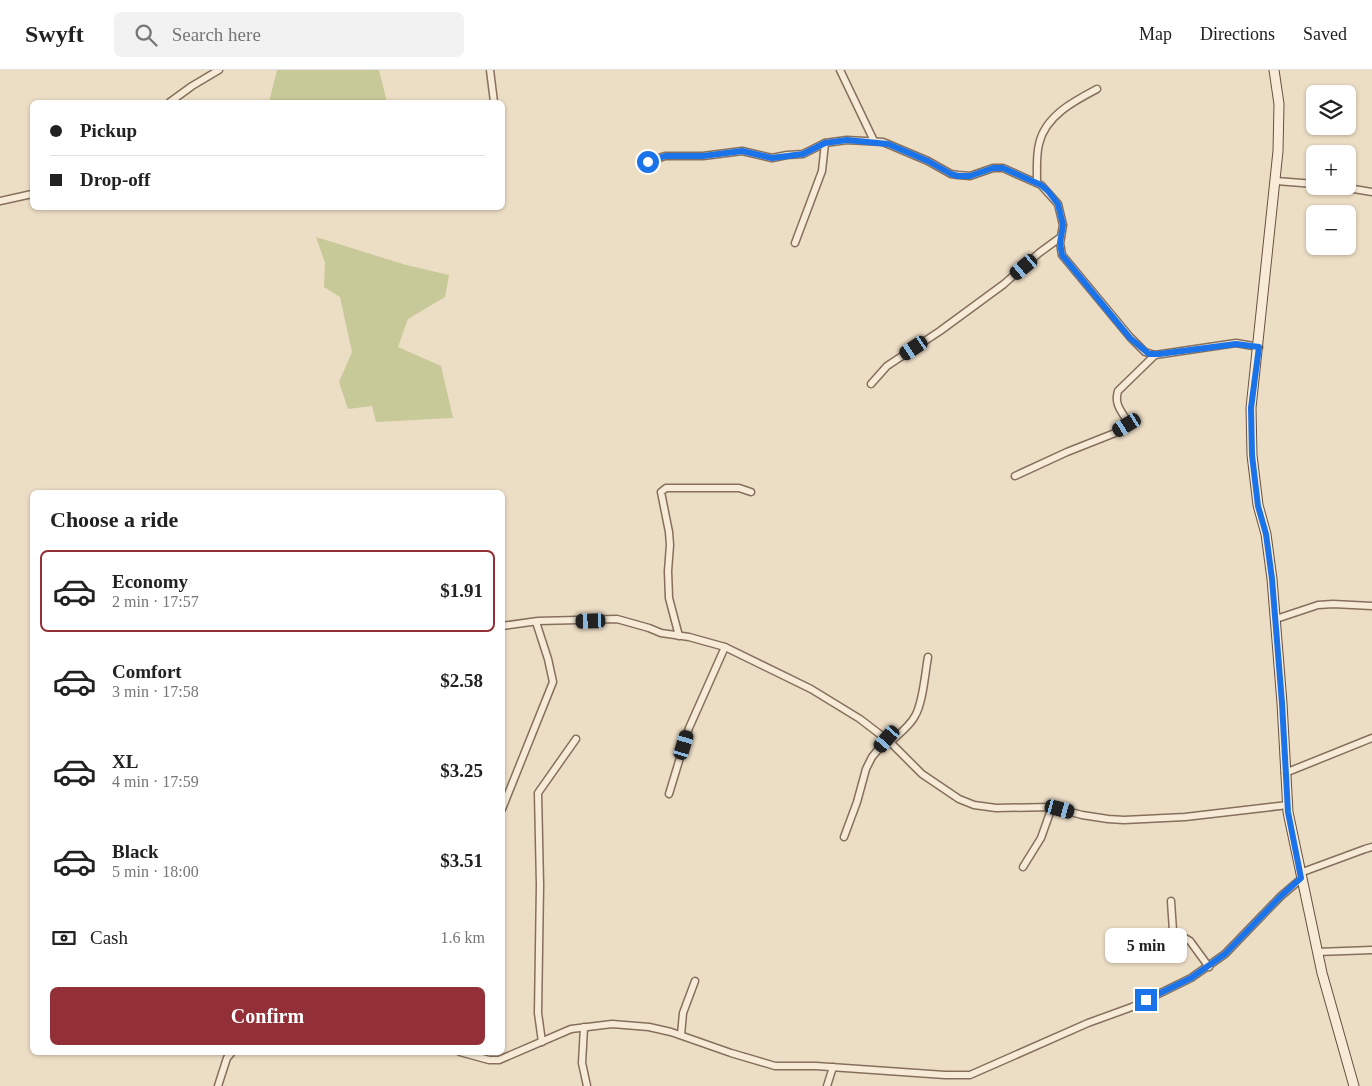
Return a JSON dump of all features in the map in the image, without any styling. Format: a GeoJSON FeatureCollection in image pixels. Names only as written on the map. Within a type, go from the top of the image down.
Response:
{"type":"FeatureCollection","features":[{"type":"Feature","properties":{"kind":"street"},"geometry":{"type":"LineString","coordinates":[[173,100],[219,70]]}},
{"type":"Feature","properties":{"kind":"street"},"geometry":{"type":"LineString","coordinates":[[490,70],[494,100]]}},
{"type":"Feature","properties":{"kind":"street"},"geometry":{"type":"LineString","coordinates":[[840,70],[874,141]]}},
{"type":"Feature","properties":{"kind":"street"},"geometry":{"type":"LineString","coordinates":[[1274,70],[1279,104],[1276,181],[1251,408],[1252,455],[1258,506],[1269,556],[1276,619],[1288,805],[1317,952],[1341,1045],[1354,1086]]}},
{"type":"Feature","properties":{"kind":"street"},"geometry":{"type":"LineString","coordinates":[[1037,183],[1038,146],[1043,132],[1065,108],[1097,89]]}},
{"type":"Feature","properties":{"kind":"street"},"geometry":{"type":"LineString","coordinates":[[648,162],[665,156],[703,156],[742,151],[772,158],[803,154],[825,143],[847,140],[874,141],[888,144],[919,157],[951,174],[970,176],[998,167],[1003,168],[1037,183],[1048,191],[1058,204],[1063,225],[1062,255],[1077,276],[1130,338],[1145,352],[1155,355],[1236,344],[1259,347]]}},
{"type":"Feature","properties":{"kind":"street"},"geometry":{"type":"LineString","coordinates":[[795,243],[822,171],[825,143]]}},
{"type":"Feature","properties":{"kind":"street"},"geometry":{"type":"LineString","coordinates":[[1276,181],[1306,183]]}},
{"type":"Feature","properties":{"kind":"street"},"geometry":{"type":"LineString","coordinates":[[1356,189],[1372,192]]}},
{"type":"Feature","properties":{"kind":"street"},"geometry":{"type":"LineString","coordinates":[[0,201],[30,194]]}},
{"type":"Feature","properties":{"kind":"street"},"geometry":{"type":"LineString","coordinates":[[871,384],[887,366],[940,331],[1004,284],[1039,253],[1062,238]]}},
{"type":"Feature","properties":{"kind":"street"},"geometry":{"type":"LineString","coordinates":[[1015,476],[1067,452],[1115,433],[1127,425],[1128,422],[1118,408],[1116,399],[1118,391],[1155,355]]}},
{"type":"Feature","properties":{"kind":"street"},"geometry":{"type":"LineString","coordinates":[[679,636],[669,598],[669,532],[661,492],[666,488],[739,488],[751,492]]}},
{"type":"Feature","properties":{"kind":"street"},"geometry":{"type":"LineString","coordinates":[[1276,619],[1318,605],[1372,606]]}},
{"type":"Feature","properties":{"kind":"street"},"geometry":{"type":"LineString","coordinates":[[505,626],[536,622],[617,620],[661,633],[725,647],[811,689],[860,719],[888,740],[922,774],[966,802],[983,807],[1052,807],[1082,815],[1124,820],[1185,817],[1288,805]]}},
{"type":"Feature","properties":{"kind":"street"},"geometry":{"type":"LineString","coordinates":[[505,802],[553,682],[536,622]]}},
{"type":"Feature","properties":{"kind":"street"},"geometry":{"type":"LineString","coordinates":[[669,794],[689,728],[725,647]]}},
{"type":"Feature","properties":{"kind":"street"},"geometry":{"type":"LineString","coordinates":[[844,837],[857,802],[866,769],[872,757],[888,740],[906,728],[916,716],[928,657]]}},
{"type":"Feature","properties":{"kind":"street"},"geometry":{"type":"LineString","coordinates":[[1285,773],[1372,738]]}},
{"type":"Feature","properties":{"kind":"street"},"geometry":{"type":"LineString","coordinates":[[542,1042],[538,1013],[540,885],[538,794],[576,739]]}},
{"type":"Feature","properties":{"kind":"street"},"geometry":{"type":"LineString","coordinates":[[1023,867],[1041,838],[1052,807]]}},
{"type":"Feature","properties":{"kind":"street"},"geometry":{"type":"LineString","coordinates":[[481,1055],[499,1060],[564,1032],[584,1027],[612,1024],[649,1027],[681,1035],[775,1066],[945,1075],[976,1073],[1088,1023],[1132,1007],[1176,986],[1209,967],[1225,954],[1301,876],[1372,847]]}},
{"type":"Feature","properties":{"kind":"street"},"geometry":{"type":"LineString","coordinates":[[1171,901],[1173,931],[1190,941],[1209,967]]}},
{"type":"Feature","properties":{"kind":"street"},"geometry":{"type":"LineString","coordinates":[[1317,952],[1372,950]]}},
{"type":"Feature","properties":{"kind":"street"},"geometry":{"type":"LineString","coordinates":[[681,1035],[683,1013],[695,981]]}},
{"type":"Feature","properties":{"kind":"street"},"geometry":{"type":"LineString","coordinates":[[584,1027],[582,1063],[587,1086]]}},
{"type":"Feature","properties":{"kind":"street"},"geometry":{"type":"LineString","coordinates":[[218,1086],[230,1055]]}},
{"type":"Feature","properties":{"kind":"street"},"geometry":{"type":"LineString","coordinates":[[827,1086],[833,1068]]}},
{"type":"Feature","properties":{"kind":"green space"},"geometry":{"type":"Polygon","coordinates":[[[277,70],[379,70],[386,100],[270,100],[277,70]]]}},
{"type":"Feature","properties":{"kind":"green space"},"geometry":{"type":"Polygon","coordinates":[[[316,237],[406,265],[449,275],[445,297],[408,319],[398,347],[441,366],[453,418],[376,422],[372,406],[348,409],[339,382],[352,352],[340,297],[324,287],[325,263],[316,237]]]}},
{"type":"Feature","properties":{"kind":"route"},"geometry":{"type":"LineString","coordinates":[[648,162],[665,156],[703,156],[742,151],[772,158],[803,154],[825,143],[847,140],[883,142],[958,176],[970,176],[993,168],[1003,168],[1041,185],[1048,191],[1058,204],[1062,214],[1063,225],[1060,243],[1062,255],[1077,276],[1130,338],[1145,352],[1155,355],[1236,344],[1259,347],[1251,408],[1252,455],[1258,506],[1266,534],[1272,579],[1288,812],[1301,878],[1225,954],[1209,967],[1146,1000]]}}]}
